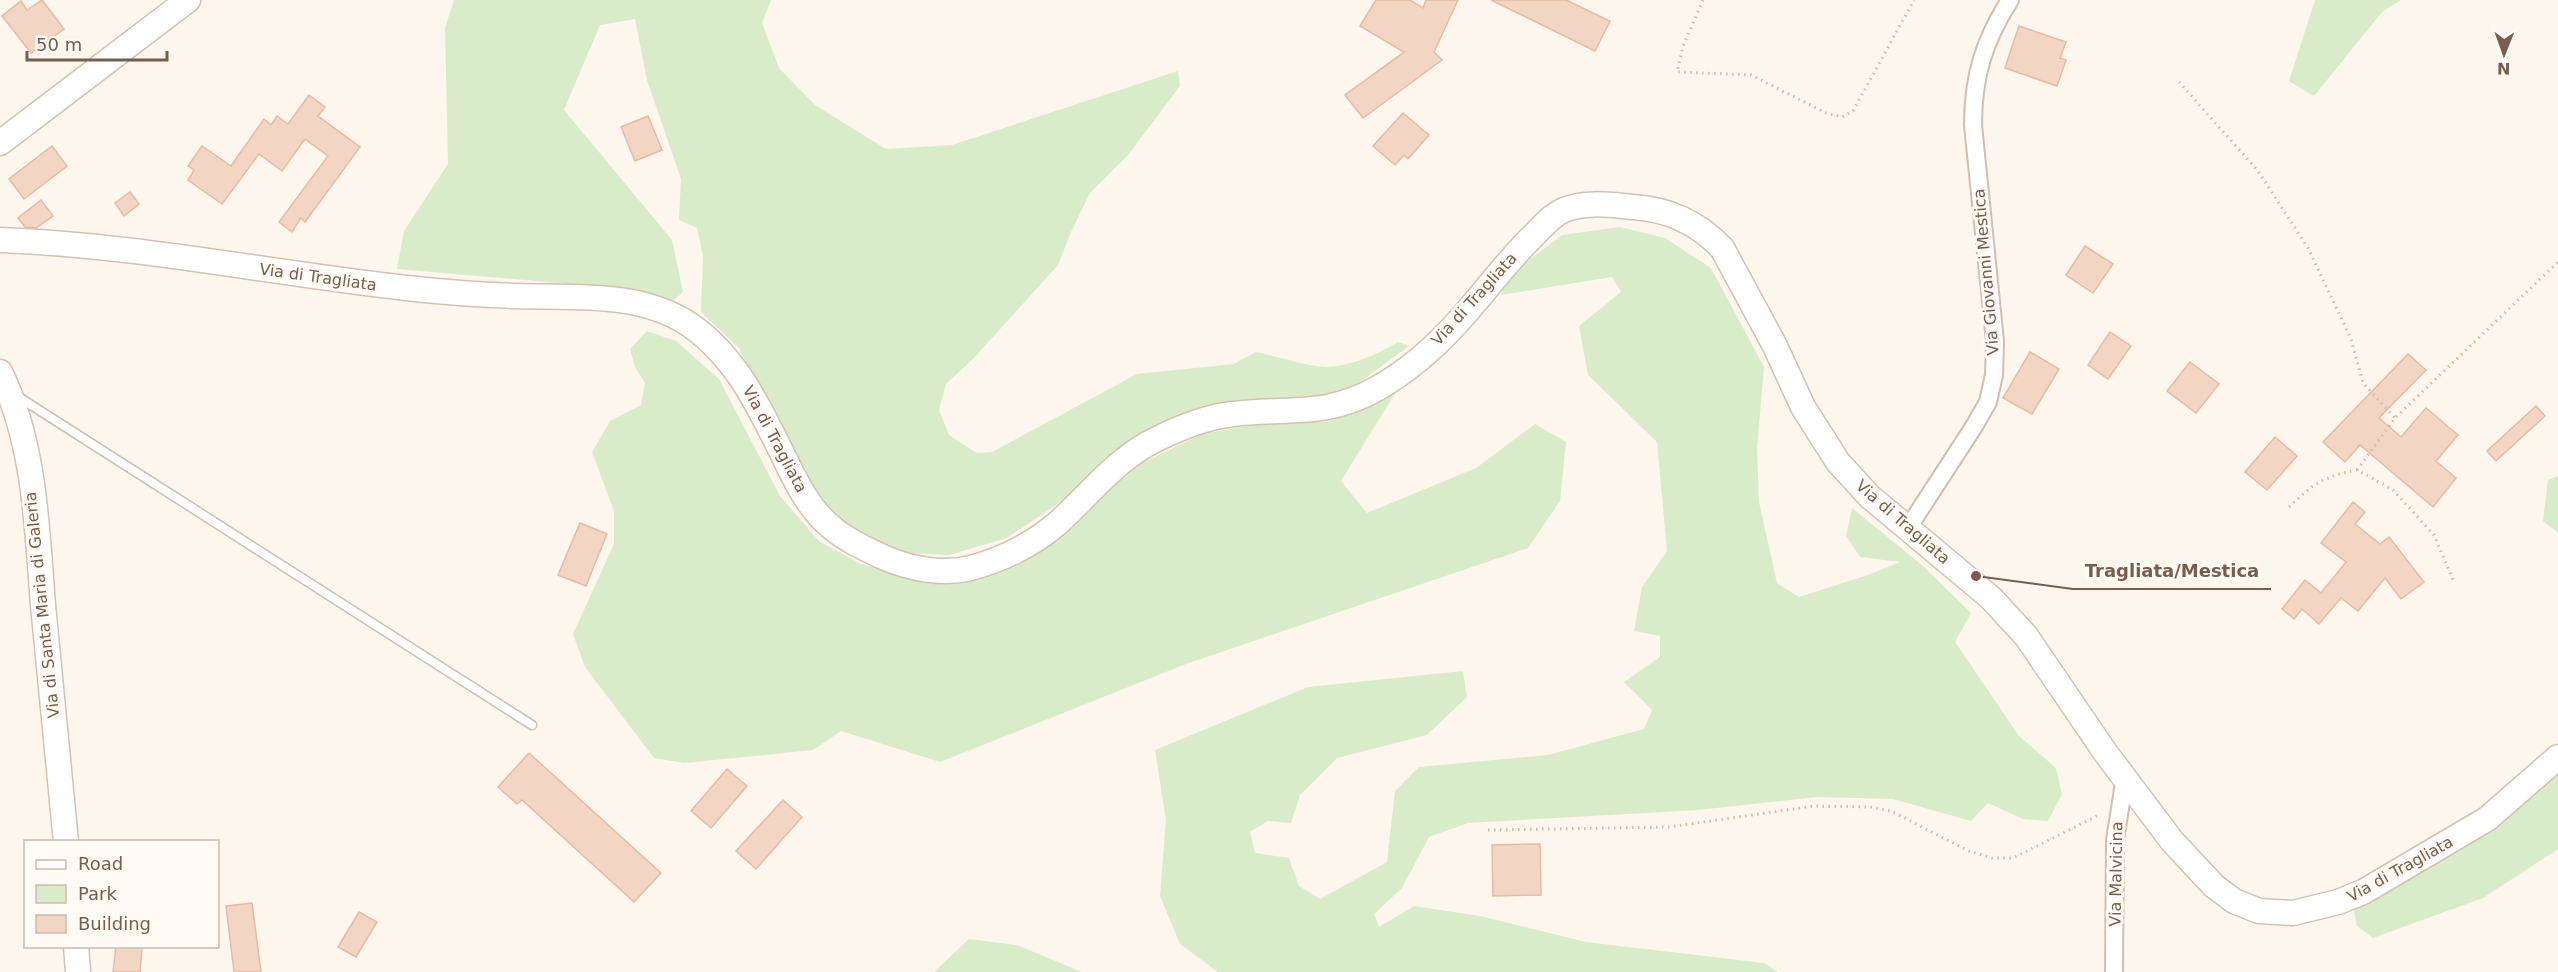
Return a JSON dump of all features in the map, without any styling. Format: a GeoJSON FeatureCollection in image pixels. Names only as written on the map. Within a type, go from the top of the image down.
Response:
{"type":"FeatureCollection","features":[{"type":"Feature","properties":{"kind":"street"},"geometry":{"type":"LineString","coordinates":[[0,143],[188,0]]}},
{"type":"Feature","properties":{"kind":"street","name":"Via Giovanni Mestica"},"geometry":{"type":"LineString","coordinates":[[1908,528],[1988,402],[1994,375],[1995,341],[1972,125],[1973,97],[1980,57],[2010,0]]}},
{"type":"Feature","properties":{"kind":"street","name":"Via di Tragliata"},"geometry":{"type":"LineString","coordinates":[[0,240],[131,252],[430,291],[594,298],[655,308],[695,329],[715,346],[735,369],[753,396],[795,480],[816,512],[832,528],[862,547],[891,560],[913,567],[944,570],[972,567],[1026,546],[1062,519],[1131,453],[1167,434],[1200,421],[1225,415],[1307,412],[1331,408],[1355,400],[1396,376],[1422,357],[1454,327],[1517,252],[1561,211],[1587,205],[1646,208],[1676,216],[1709,235],[1722,248],[1775,346],[1803,407],[1838,462],[1861,488],[1991,598],[2026,636],[2172,841],[2224,895],[2259,911],[2293,913],[2338,902],[2363,892],[2487,819],[2558,758]]}},
{"type":"Feature","properties":{"kind":"street","name":"Via di Santa Maria di Galeria"},"geometry":{"type":"LineString","coordinates":[[4,381],[23,437],[37,535],[66,840]]}},
{"type":"Feature","properties":{"kind":"street","name":"Via Malvicina"},"geometry":{"type":"LineString","coordinates":[[2114,972],[2114,852],[2125,777]]}},
{"type":"Feature","properties":{"kind":"street"},"geometry":{"type":"LineString","coordinates":[[76,948],[78,972]]}},
{"type":"Feature","properties":{"kind":"lane"},"geometry":{"type":"LineString","coordinates":[[4,381],[532,725]]}},
{"type":"Feature","properties":{"kind":"path"},"geometry":{"type":"LineString","coordinates":[[1703,0],[1683,46],[1677,72],[1751,75],[1826,113],[1842,117],[1853,111],[1914,0]]}},
{"type":"Feature","properties":{"kind":"path"},"geometry":{"type":"LineString","coordinates":[[2179,82],[2258,171],[2308,248],[2351,339],[2363,383],[2395,417]]}},
{"type":"Feature","properties":{"kind":"path"},"geometry":{"type":"LineString","coordinates":[[2357,470],[2395,417],[2558,261]]}},
{"type":"Feature","properties":{"kind":"path"},"geometry":{"type":"LineString","coordinates":[[2289,507],[2312,485],[2331,475],[2357,470],[2393,490],[2434,535],[2454,582]]}},
{"type":"Feature","properties":{"kind":"path"},"geometry":{"type":"LineString","coordinates":[[1488,830],[1669,827],[1814,806],[1870,807],[1891,811],[1969,851],[1992,858],[2013,858],[2119,806]]}},
{"type":"Feature","properties":{"kind":"green space"},"geometry":{"type":"Polygon","coordinates":[[[454,0],[771,0],[762,23],[779,68],[815,105],[886,149],[952,145],[1178,71],[1180,86],[1128,155],[1090,193],[1058,265],[972,360],[946,384],[939,410],[949,435],[977,453],[992,452],[1137,374],[1234,364],[1256,352],[1326,367],[1364,359],[1398,342],[1409,346],[1345,393],[1305,402],[1223,403],[1151,430],[1065,499],[1007,538],[949,555],[905,553],[842,527],[785,445],[739,348],[701,312],[703,256],[697,228],[679,220],[681,179],[647,80],[635,19],[600,25],[564,110],[672,240],[683,292],[674,300],[560,283],[397,269],[404,231],[448,164],[445,28],[454,0]]]}},
{"type":"Feature","properties":{"kind":"green space"},"geometry":{"type":"Polygon","coordinates":[[[2315,0],[2401,0],[2382,12],[2314,96],[2289,81],[2315,0]]]}},
{"type":"Feature","properties":{"kind":"green space"},"geometry":{"type":"Polygon","coordinates":[[[1620,227],[1665,238],[1711,268],[1764,367],[1757,448],[1759,502],[1777,583],[1799,597],[1868,575],[1900,562],[1860,557],[1846,536],[1852,508],[1923,566],[1971,613],[1955,642],[2019,736],[2056,768],[2062,794],[2048,821],[2023,819],[1988,803],[1971,821],[1893,799],[1817,797],[1698,810],[1468,823],[1429,837],[1402,888],[1374,914],[1379,927],[1414,906],[1480,916],[1586,942],[1764,963],[1778,972],[1218,972],[1180,944],[1160,896],[1166,820],[1155,750],[1308,687],[1463,671],[1467,697],[1427,735],[1337,758],[1300,795],[1291,823],[1268,821],[1250,832],[1255,853],[1289,858],[1299,886],[1320,899],[1387,862],[1395,791],[1419,767],[1548,755],[1644,729],[1652,710],[1624,682],[1660,657],[1660,636],[1634,631],[1642,587],[1667,551],[1657,442],[1588,375],[1579,326],[1621,292],[1612,277],[1501,295],[1505,278],[1562,235],[1620,227]]]}},
{"type":"Feature","properties":{"kind":"green space"},"geometry":{"type":"Polygon","coordinates":[[[647,331],[676,341],[719,379],[780,496],[819,541],[861,564],[944,583],[995,574],[1036,551],[1142,463],[1202,434],[1268,422],[1328,422],[1397,390],[1341,481],[1367,513],[1476,468],[1535,424],[1566,442],[1560,501],[1528,548],[1186,664],[940,762],[841,731],[813,750],[684,763],[654,758],[585,667],[573,634],[614,544],[614,511],[592,452],[610,421],[641,405],[645,383],[635,367],[630,349],[647,331]]]}},
{"type":"Feature","properties":{"kind":"green space"},"geometry":{"type":"Polygon","coordinates":[[[2558,476],[2558,533],[2543,521],[2548,480],[2558,476]]]}},
{"type":"Feature","properties":{"kind":"green space"},"geometry":{"type":"Polygon","coordinates":[[[2558,772],[2558,849],[2483,898],[2373,938],[2357,926],[2354,912],[2361,902],[2558,772]]]}},
{"type":"Feature","properties":{"kind":"green space"},"geometry":{"type":"Polygon","coordinates":[[[969,939],[1017,945],[1082,972],[934,972],[969,939]]]}},
{"type":"Feature","properties":{"kind":"building"},"geometry":{"type":"Polygon","coordinates":[[[42,0],[64,29],[31,53],[2,16],[21,1],[27,10],[42,0]]]}},
{"type":"Feature","properties":{"kind":"building"},"geometry":{"type":"Polygon","coordinates":[[[1376,0],[1410,0],[1423,8],[1426,0],[1458,0],[1434,52],[1442,60],[1363,118],[1345,95],[1404,52],[1360,26],[1376,0]]]}},
{"type":"Feature","properties":{"kind":"building"},"geometry":{"type":"Polygon","coordinates":[[[1491,0],[1566,0],[1610,21],[1595,51],[1491,0]]]}},
{"type":"Feature","properties":{"kind":"building"},"geometry":{"type":"Polygon","coordinates":[[[2019,26],[2066,42],[2060,58],[2066,60],[2057,86],[2005,68],[2019,26]]]}},
{"type":"Feature","properties":{"kind":"building"},"geometry":{"type":"Polygon","coordinates":[[[309,95],[325,107],[318,116],[360,147],[305,222],[301,218],[292,232],[279,222],[328,156],[305,139],[282,171],[259,154],[222,204],[188,180],[194,170],[188,166],[202,146],[231,166],[264,119],[271,125],[277,116],[288,124],[309,95]]]}},
{"type":"Feature","properties":{"kind":"building"},"geometry":{"type":"Polygon","coordinates":[[[1403,113],[1429,135],[1408,159],[1404,155],[1395,165],[1373,146],[1403,113]]]}},
{"type":"Feature","properties":{"kind":"building"},"geometry":{"type":"Polygon","coordinates":[[[648,116],[662,150],[635,161],[621,127],[648,116]]]}},
{"type":"Feature","properties":{"kind":"building"},"geometry":{"type":"Polygon","coordinates":[[[52,146],[67,166],[24,199],[9,179],[52,146]]]}},
{"type":"Feature","properties":{"kind":"building"},"geometry":{"type":"Polygon","coordinates":[[[130,192],[139,204],[124,216],[115,203],[130,192]]]}},
{"type":"Feature","properties":{"kind":"building"},"geometry":{"type":"Polygon","coordinates":[[[41,200],[53,216],[36,228],[25,227],[18,218],[41,200]]]}},
{"type":"Feature","properties":{"kind":"building"},"geometry":{"type":"Polygon","coordinates":[[[2085,246],[2113,264],[2093,293],[2066,275],[2085,246]]]}},
{"type":"Feature","properties":{"kind":"building"},"geometry":{"type":"Polygon","coordinates":[[[2110,332],[2131,346],[2108,379],[2088,365],[2110,332]]]}},
{"type":"Feature","properties":{"kind":"building"},"geometry":{"type":"Polygon","coordinates":[[[2030,352],[2059,369],[2032,414],[2003,398],[2030,352]]]}},
{"type":"Feature","properties":{"kind":"building"},"geometry":{"type":"Polygon","coordinates":[[[2408,354],[2426,370],[2379,418],[2401,437],[2426,408],[2458,435],[2436,461],[2456,478],[2433,507],[2360,445],[2345,462],[2323,442],[2408,354]]]}},
{"type":"Feature","properties":{"kind":"building"},"geometry":{"type":"Polygon","coordinates":[[[2190,362],[2219,384],[2196,413],[2167,391],[2190,362]]]}},
{"type":"Feature","properties":{"kind":"building"},"geometry":{"type":"Polygon","coordinates":[[[2536,406],[2545,416],[2496,461],[2487,451],[2536,406]]]}},
{"type":"Feature","properties":{"kind":"building"},"geometry":{"type":"Polygon","coordinates":[[[2275,437],[2297,456],[2267,490],[2245,472],[2275,437]]]}},
{"type":"Feature","properties":{"kind":"building"},"geometry":{"type":"Polygon","coordinates":[[[2353,502],[2365,512],[2355,524],[2380,544],[2389,537],[2424,582],[2401,599],[2385,578],[2358,611],[2341,598],[2319,624],[2302,609],[2294,619],[2282,609],[2305,580],[2321,593],[2346,562],[2321,543],[2353,502]]]}},
{"type":"Feature","properties":{"kind":"building"},"geometry":{"type":"Polygon","coordinates":[[[580,523],[607,534],[586,586],[558,575],[580,523]]]}},
{"type":"Feature","properties":{"kind":"building"},"geometry":{"type":"Polygon","coordinates":[[[529,753],[661,873],[634,902],[522,800],[517,804],[498,787],[529,753]]]}},
{"type":"Feature","properties":{"kind":"building"},"geometry":{"type":"Polygon","coordinates":[[[727,769],[747,786],[711,828],[691,811],[727,769]]]}},
{"type":"Feature","properties":{"kind":"building"},"geometry":{"type":"Polygon","coordinates":[[[783,800],[802,817],[756,869],[736,851],[783,800]]]}},
{"type":"Feature","properties":{"kind":"building"},"geometry":{"type":"Polygon","coordinates":[[[1540,844],[1541,895],[1493,896],[1492,845],[1540,844]]]}},
{"type":"Feature","properties":{"kind":"building"},"geometry":{"type":"Polygon","coordinates":[[[252,903],[261,972],[234,972],[226,906],[252,903]]]}},
{"type":"Feature","properties":{"kind":"building"},"geometry":{"type":"Polygon","coordinates":[[[359,912],[377,922],[356,957],[338,947],[359,912]]]}},
{"type":"Feature","properties":{"kind":"building"},"geometry":{"type":"Polygon","coordinates":[[[116,948],[142,948],[140,972],[113,972],[116,948]]]}},
{"type":"Feature","properties":{"kind":"place","name":"Tragliata/Mestica"},"geometry":{"type":"Point","coordinates":[1976,576]}}]}
